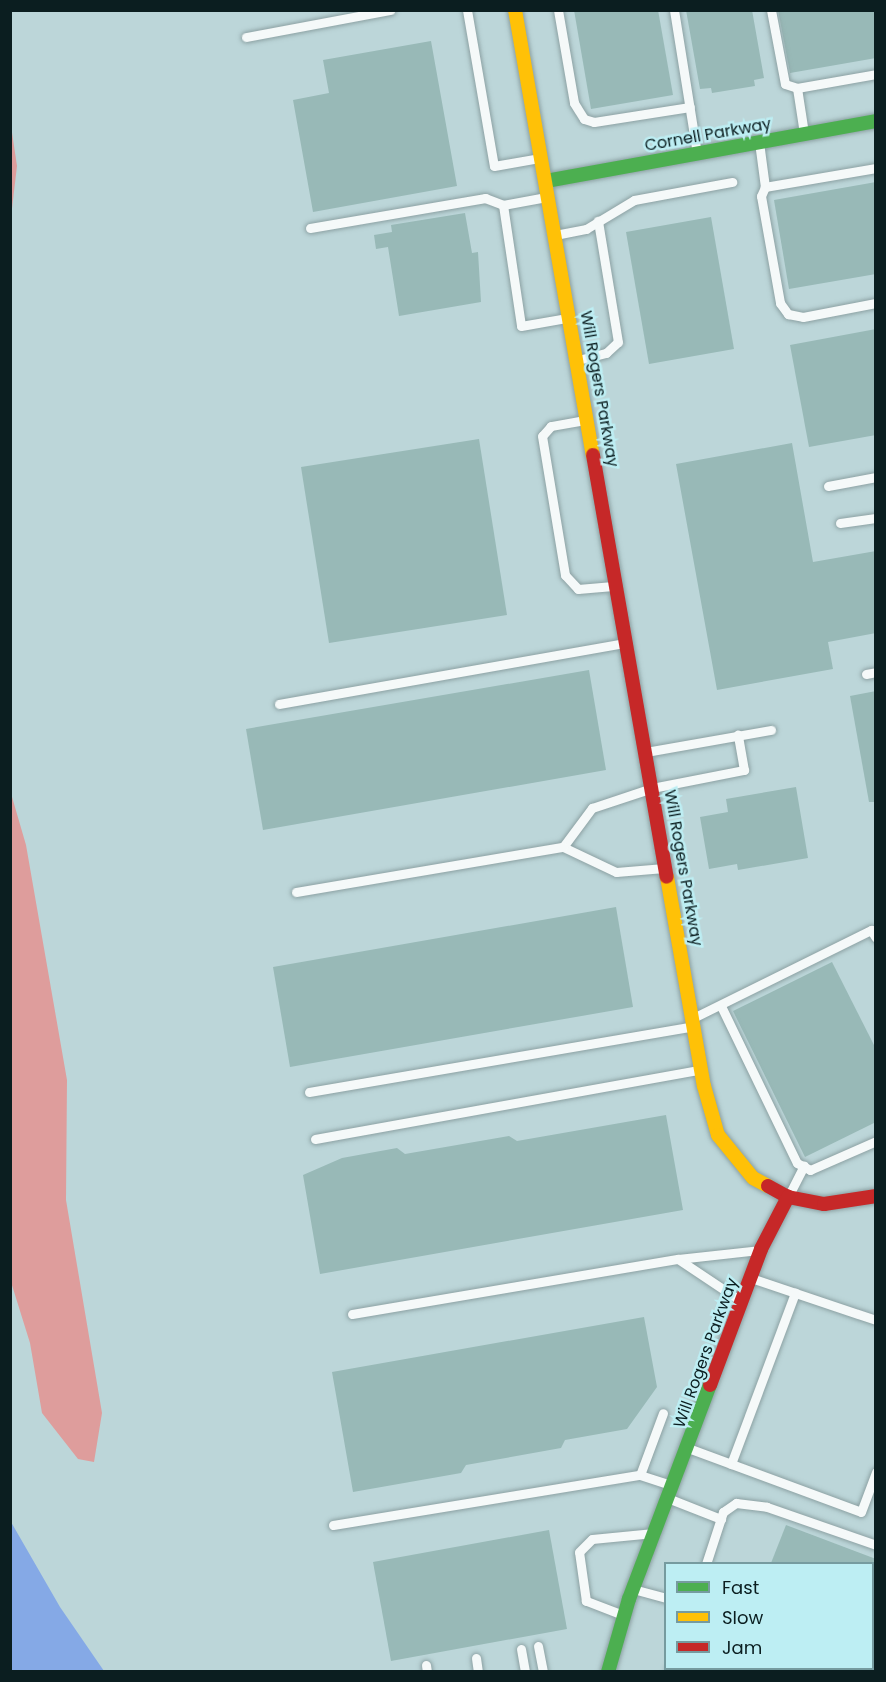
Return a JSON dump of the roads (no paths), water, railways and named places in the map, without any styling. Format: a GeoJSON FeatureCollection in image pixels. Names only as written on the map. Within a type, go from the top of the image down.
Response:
{"type":"FeatureCollection","features":[{"type":"Feature","properties":{"kind":"street","name":"Will Rogers Parkway"},"geometry":{"type":"LineString","coordinates":[[514,10],[546,181],[701,1070],[718,1135],[753,1178],[788,1197],[761,1249],[672,1493],[633,1589],[608,1671]]}},
{"type":"Feature","properties":{"kind":"street","name":"Cornell Parkway"},"geometry":{"type":"LineString","coordinates":[[546,181],[876,121]]}},
{"type":"Feature","properties":{"kind":"street"},"geometry":{"type":"LineString","coordinates":[[788,1197],[824,1204],[876,1197]]}},
{"type":"Feature","properties":{"kind":"lane"},"geometry":{"type":"LineString","coordinates":[[246,37],[390,10]]}},
{"type":"Feature","properties":{"kind":"lane"},"geometry":{"type":"LineString","coordinates":[[467,10],[494,166],[541,158]]}},
{"type":"Feature","properties":{"kind":"lane"},"geometry":{"type":"LineString","coordinates":[[558,10],[574,103],[584,119],[594,122],[690,107]]}},
{"type":"Feature","properties":{"kind":"lane"},"geometry":{"type":"LineString","coordinates":[[674,10],[697,153]]}},
{"type":"Feature","properties":{"kind":"lane"},"geometry":{"type":"LineString","coordinates":[[771,10],[781,73],[785,84],[797,88],[876,74]]}},
{"type":"Feature","properties":{"kind":"lane"},"geometry":{"type":"LineString","coordinates":[[797,88],[804,134]]}},
{"type":"Feature","properties":{"kind":"lane"},"geometry":{"type":"LineString","coordinates":[[759,142],[765,187],[761,196],[778,293],[788,314],[803,316],[876,303]]}},
{"type":"Feature","properties":{"kind":"lane"},"geometry":{"type":"LineString","coordinates":[[765,187],[876,168]]}},
{"type":"Feature","properties":{"kind":"lane"},"geometry":{"type":"LineString","coordinates":[[555,236],[586,229],[634,201],[732,182]]}},
{"type":"Feature","properties":{"kind":"lane"},"geometry":{"type":"LineString","coordinates":[[310,228],[485,198],[503,205],[548,197]]}},
{"type":"Feature","properties":{"kind":"lane"},"geometry":{"type":"LineString","coordinates":[[503,205],[521,326],[569,317]]}},
{"type":"Feature","properties":{"kind":"lane"},"geometry":{"type":"LineString","coordinates":[[577,361],[606,353],[618,342],[598,221]]}},
{"type":"Feature","properties":{"kind":"lane"},"geometry":{"type":"LineString","coordinates":[[587,419],[551,426],[542,436],[566,575],[578,589],[616,585]]}},
{"type":"Feature","properties":{"kind":"lane"},"geometry":{"type":"LineString","coordinates":[[828,486],[876,477]]}},
{"type":"Feature","properties":{"kind":"lane"},"geometry":{"type":"LineString","coordinates":[[840,523],[876,518]]}},
{"type":"Feature","properties":{"kind":"lane"},"geometry":{"type":"LineString","coordinates":[[279,704],[626,642]]}},
{"type":"Feature","properties":{"kind":"lane"},"geometry":{"type":"LineString","coordinates":[[646,752],[771,730]]}},
{"type":"Feature","properties":{"kind":"lane"},"geometry":{"type":"LineString","coordinates":[[563,847],[592,808],[652,788],[744,770],[738,735]]}},
{"type":"Feature","properties":{"kind":"lane"},"geometry":{"type":"LineString","coordinates":[[296,892],[563,847],[616,872],[666,868]]}},
{"type":"Feature","properties":{"kind":"lane"},"geometry":{"type":"LineString","coordinates":[[309,1092],[693,1022],[871,930],[876,938]]}},
{"type":"Feature","properties":{"kind":"lane"},"geometry":{"type":"LineString","coordinates":[[721,1006],[797,1163],[810,1170],[876,1141]]}},
{"type":"Feature","properties":{"kind":"lane"},"geometry":{"type":"LineString","coordinates":[[315,1138],[701,1070]]}},
{"type":"Feature","properties":{"kind":"lane"},"geometry":{"type":"LineString","coordinates":[[788,1197],[804,1166]]}},
{"type":"Feature","properties":{"kind":"lane"},"geometry":{"type":"LineString","coordinates":[[352,1314],[678,1258],[761,1249]]}},
{"type":"Feature","properties":{"kind":"lane"},"geometry":{"type":"LineString","coordinates":[[678,1258],[743,1302]]}},
{"type":"Feature","properties":{"kind":"lane"},"geometry":{"type":"LineString","coordinates":[[751,1278],[876,1320]]}},
{"type":"Feature","properties":{"kind":"lane"},"geometry":{"type":"LineString","coordinates":[[731,1464],[795,1293]]}},
{"type":"Feature","properties":{"kind":"lane"},"geometry":{"type":"LineString","coordinates":[[640,1475],[663,1413]]}},
{"type":"Feature","properties":{"kind":"lane"},"geometry":{"type":"LineString","coordinates":[[688,1448],[861,1512],[876,1472]]}},
{"type":"Feature","properties":{"kind":"lane"},"geometry":{"type":"LineString","coordinates":[[333,1525],[640,1475],[721,1519]]}},
{"type":"Feature","properties":{"kind":"lane"},"geometry":{"type":"LineString","coordinates":[[706,1562],[721,1519],[736,1503],[767,1507],[876,1545]]}},
{"type":"Feature","properties":{"kind":"lane"},"geometry":{"type":"LineString","coordinates":[[624,1615],[586,1601],[579,1552],[592,1539],[656,1533]]}},
{"type":"Feature","properties":{"kind":"lane"},"geometry":{"type":"LineString","coordinates":[[633,1589],[664,1597]]}},
{"type":"Feature","properties":{"kind":"lane"},"geometry":{"type":"LineString","coordinates":[[538,1646],[543,1671]]}},
{"type":"Feature","properties":{"kind":"lane"},"geometry":{"type":"LineString","coordinates":[[521,1649],[525,1671]]}},
{"type":"Feature","properties":{"kind":"lane"},"geometry":{"type":"LineString","coordinates":[[476,1658],[478,1671]]}},
{"type":"Feature","properties":{"kind":"water"},"geometry":{"type":"Polygon","coordinates":[[[11,1522],[60,1607],[104,1671],[11,1671],[11,1522]]]}}]}
